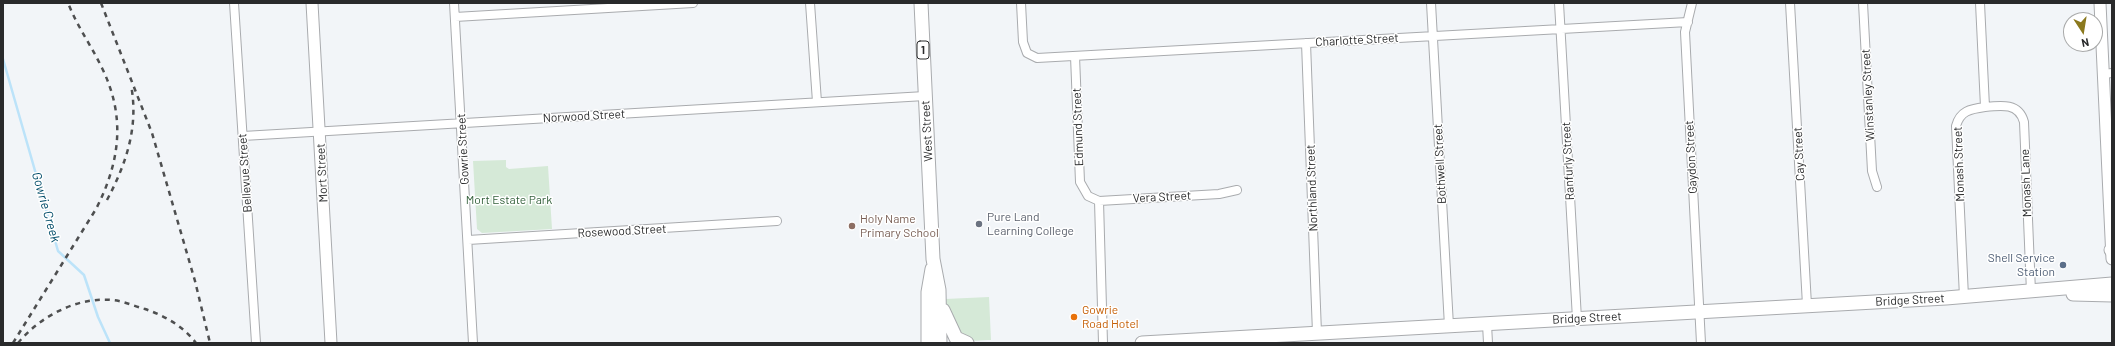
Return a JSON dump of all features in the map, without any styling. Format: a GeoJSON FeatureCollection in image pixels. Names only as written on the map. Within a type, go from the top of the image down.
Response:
{"type":"FeatureCollection","features":[{"type":"Feature","properties":{"kind":"main road","name":"West Street"},"geometry":{"type":"LineString","coordinates":[[921,3],[933,259],[939,290],[940,343]]}},
{"type":"Feature","properties":{"kind":"main road","name":"West Street"},"geometry":{"type":"LineString","coordinates":[[928,343],[928,292],[933,259]]}},
{"type":"Feature","properties":{"kind":"main road","name":"Bridge Street"},"geometry":{"type":"LineString","coordinates":[[1142,343],[1263,340],[1317,333],[1964,297],[2112,284]]}},
{"type":"Feature","properties":{"kind":"main road"},"geometry":{"type":"LineString","coordinates":[[939,290],[943,312],[951,330],[956,338],[967,343]]}},
{"type":"Feature","properties":{"kind":"main road","name":"Bridge Street"},"geometry":{"type":"LineString","coordinates":[[2031,292],[2112,295]]}},
{"type":"Feature","properties":{"kind":"street","name":"Bellevue Street"},"geometry":{"type":"LineString","coordinates":[[234,3],[256,343]]}},
{"type":"Feature","properties":{"kind":"street","name":"Mort Street"},"geometry":{"type":"LineString","coordinates":[[312,3],[331,343]]}},
{"type":"Feature","properties":{"kind":"street","name":"Gowrie Street"},"geometry":{"type":"LineString","coordinates":[[454,3],[473,343]]}},
{"type":"Feature","properties":{"kind":"street"},"geometry":{"type":"LineString","coordinates":[[455,17],[693,3]]}},
{"type":"Feature","properties":{"kind":"street"},"geometry":{"type":"LineString","coordinates":[[810,3],[817,102]]}},
{"type":"Feature","properties":{"kind":"street","name":"Charlotte Street"},"geometry":{"type":"LineString","coordinates":[[1021,3],[1022,42],[1027,53],[1037,58],[1688,22]]}},
{"type":"Feature","properties":{"kind":"street","name":"Bothwell Street"},"geometry":{"type":"LineString","coordinates":[[1430,3],[1448,326]]}},
{"type":"Feature","properties":{"kind":"street","name":"Ranfurly Street"},"geometry":{"type":"LineString","coordinates":[[1559,3],[1577,319]]}},
{"type":"Feature","properties":{"kind":"street","name":"Gaydon Street"},"geometry":{"type":"LineString","coordinates":[[1692,3],[1685,32],[1701,343]]}},
{"type":"Feature","properties":{"kind":"street","name":"Cay Street"},"geometry":{"type":"LineString","coordinates":[[1790,3],[1807,305]]}},
{"type":"Feature","properties":{"kind":"street","name":"Winstanley Street"},"geometry":{"type":"LineString","coordinates":[[1863,3],[1872,171],[1877,187]]}},
{"type":"Feature","properties":{"kind":"street"},"geometry":{"type":"LineString","coordinates":[[1980,3],[1985,106]]}},
{"type":"Feature","properties":{"kind":"street"},"geometry":{"type":"LineString","coordinates":[[2100,3],[2108,74],[2112,259]]}},
{"type":"Feature","properties":{"kind":"street","name":"Northland Street"},"geometry":{"type":"LineString","coordinates":[[1306,43],[1317,333]]}},
{"type":"Feature","properties":{"kind":"street","name":"Edmund Street"},"geometry":{"type":"LineString","coordinates":[[1075,56],[1080,182],[1088,196]]}},
{"type":"Feature","properties":{"kind":"street","name":"Norwood Street"},"geometry":{"type":"LineString","coordinates":[[243,136],[925,96]]}},
{"type":"Feature","properties":{"kind":"street","name":"Monash Lane"},"geometry":{"type":"LineString","coordinates":[[1985,106],[2002,105],[2015,108],[2022,115],[2024,122],[2031,292]]}},
{"type":"Feature","properties":{"kind":"street","name":"Monash Street"},"geometry":{"type":"LineString","coordinates":[[1964,297],[1956,126],[1958,119],[1963,113],[1973,108],[1985,106]]}},
{"type":"Feature","properties":{"kind":"street","name":"Vera Street"},"geometry":{"type":"LineString","coordinates":[[1088,196],[1099,201],[1219,194],[1237,190]]}},
{"type":"Feature","properties":{"kind":"street"},"geometry":{"type":"LineString","coordinates":[[1099,201],[1103,343]]}},
{"type":"Feature","properties":{"kind":"street","name":"Rosewood Street"},"geometry":{"type":"LineString","coordinates":[[468,240],[776,222]]}},
{"type":"Feature","properties":{"kind":"street"},"geometry":{"type":"LineString","coordinates":[[1487,324],[1488,343]]}},
{"type":"Feature","properties":{"kind":"green space","name":"Mort Estate Park"},"geometry":{"type":"Polygon","coordinates":[[[506,160],[506,167],[509,169],[548,166],[552,229],[482,233],[477,229],[473,161],[506,160]]]}},
{"type":"Feature","properties":{"kind":"green space"},"geometry":{"type":"Polygon","coordinates":[[[989,297],[991,340],[978,341],[961,337],[954,328],[945,299],[989,297]]]}},
{"type":"Feature","properties":{"kind":"waterway","name":"Gowrie Creek"},"geometry":{"type":"LineString","coordinates":[[3,59],[58,251],[84,275],[98,317],[110,343]]}},
{"type":"Feature","properties":{"kind":"railway"},"geometry":{"type":"LineString","coordinates":[[13,343],[96,209],[104,191],[115,157],[117,122],[115,104],[110,86],[68,3]]}},
{"type":"Feature","properties":{"kind":"railway"},"geometry":{"type":"LineString","coordinates":[[101,3],[152,133],[195,281],[210,343]]}},
{"type":"Feature","properties":{"kind":"railway"},"geometry":{"type":"LineString","coordinates":[[107,200],[120,173],[129,145],[133,116],[131,85]]}},
{"type":"Feature","properties":{"kind":"railway"},"geometry":{"type":"LineString","coordinates":[[18,343],[38,324],[63,309],[77,304],[105,300],[119,301],[160,315],[173,322],[196,343]]}},
{"type":"Feature","properties":{"kind":"place","name":"Pure Land Learning College"},"geometry":{"type":"Point","coordinates":[979,224]}},
{"type":"Feature","properties":{"kind":"place","name":"Holy Name Primary School"},"geometry":{"type":"Point","coordinates":[852,226]}},
{"type":"Feature","properties":{"kind":"place","name":"Shell Service Station"},"geometry":{"type":"Point","coordinates":[2063,265]}},
{"type":"Feature","properties":{"kind":"place","name":"Gowrie Road Hotel"},"geometry":{"type":"Point","coordinates":[1074,317]}}]}
